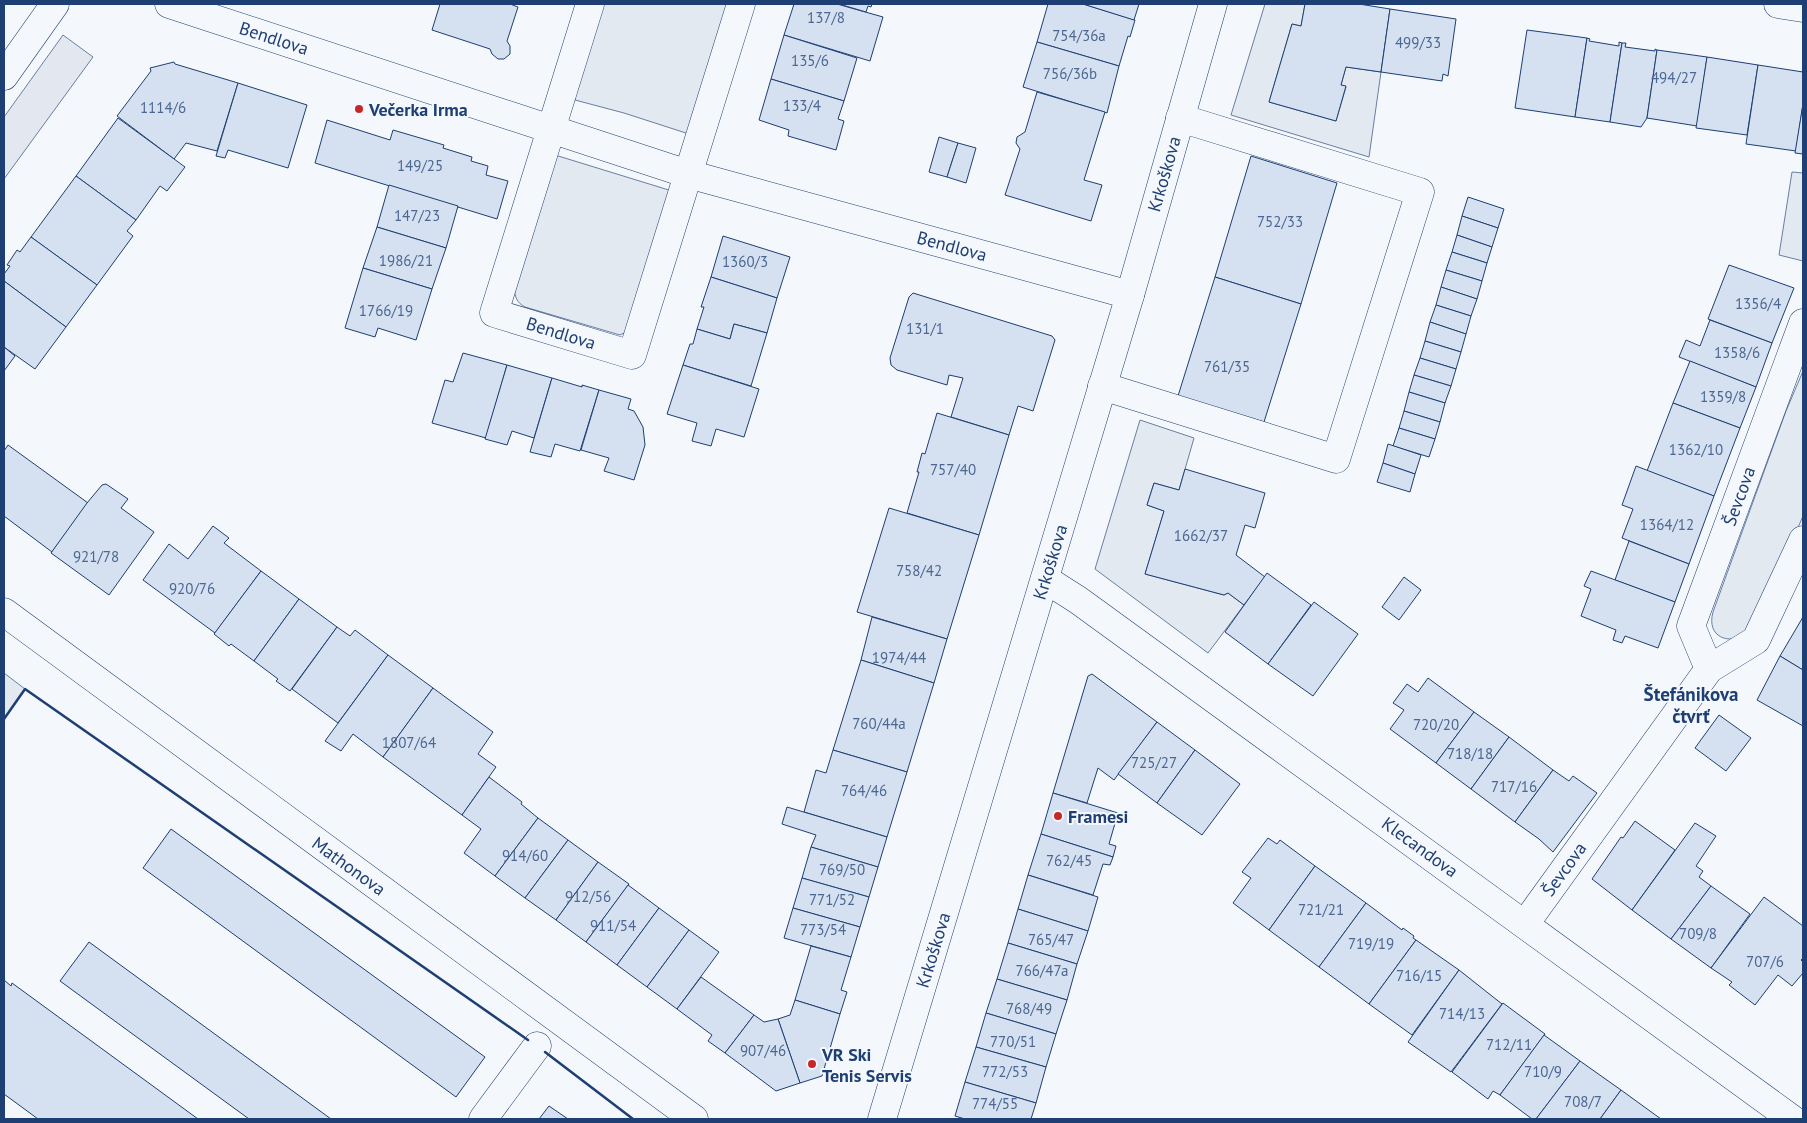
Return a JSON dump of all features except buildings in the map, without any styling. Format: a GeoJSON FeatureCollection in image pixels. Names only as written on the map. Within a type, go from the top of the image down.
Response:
{"type":"FeatureCollection","features":[{"type":"Feature","properties":{"kind":"street"},"geometry":{"type":"LineString","coordinates":[[4,76],[55,4]]}},
{"type":"Feature","properties":{"kind":"street","name":"Bendlova"},"geometry":{"type":"LineString","coordinates":[[169,4],[688,174],[1130,295]]}},
{"type":"Feature","properties":{"kind":"street","name":"Bendlova"},"geometry":{"type":"LineString","coordinates":[[590,4],[494,313],[632,355],[741,4]]}},
{"type":"Feature","properties":{"kind":"street","name":"Krkoškova"},"geometry":{"type":"LineString","coordinates":[[882,1119],[1130,295],[1213,4]]}},
{"type":"Feature","properties":{"kind":"street"},"geometry":{"type":"LineString","coordinates":[[1778,4],[1803,8]]}},
{"type":"Feature","properties":{"kind":"street"},"geometry":{"type":"LineString","coordinates":[[1102,386],[1336,459],[1420,192],[1180,118]]}},
{"type":"Feature","properties":{"kind":"street","name":"Ševcova"},"geometry":{"type":"LineString","coordinates":[[1709,669],[1690,626],[1803,323]]}},
{"type":"Feature","properties":{"kind":"street","name":"Ševcova"},"geometry":{"type":"LineString","coordinates":[[1525,924],[1709,669],[1756,640],[1803,540]]}},
{"type":"Feature","properties":{"kind":"street","name":"Klecandova"},"geometry":{"type":"LineString","coordinates":[[1045,579],[1078,600],[1792,1119]]}},
{"type":"Feature","properties":{"kind":"street","name":"Mathonova"},"geometry":{"type":"LineString","coordinates":[[4,612],[694,1119]]}},
{"type":"Feature","properties":{"kind":"street"},"geometry":{"type":"LineString","coordinates":[[484,1119],[537,1046]]}},
{"type":"Feature","properties":{"kind":"shaded area"},"geometry":{"type":"Polygon","coordinates":[[[599,4],[730,4],[689,134],[624,113],[575,100],[574,87],[599,4]]]}},
{"type":"Feature","properties":{"kind":"shaded area"},"geometry":{"type":"Polygon","coordinates":[[[1265,4],[1305,4],[1301,26],[1292,24],[1269,102],[1336,121],[1346,87],[1341,85],[1346,67],[1381,72],[1369,157],[1231,115],[1265,4]]]}},
{"type":"Feature","properties":{"kind":"shaded area"},"geometry":{"type":"Polygon","coordinates":[[[63,35],[93,57],[4,179],[4,117],[63,35]]]}},
{"type":"Feature","properties":{"kind":"shaded area"},"geometry":{"type":"Polygon","coordinates":[[[555,155],[672,191],[626,332],[620,335],[525,307],[518,302],[516,297],[514,288],[555,155]]]}},
{"type":"Feature","properties":{"kind":"shaded area"},"geometry":{"type":"Polygon","coordinates":[[[1792,172],[1803,173],[1803,261],[1779,255],[1792,172]]]}},
{"type":"Feature","properties":{"kind":"shaded area"},"geometry":{"type":"Polygon","coordinates":[[[1803,371],[1803,516],[1782,565],[1747,633],[1733,639],[1726,639],[1716,633],[1713,628],[1713,612],[1786,411],[1803,371]]]}},
{"type":"Feature","properties":{"kind":"shaded area"},"geometry":{"type":"Polygon","coordinates":[[[1140,420],[1194,438],[1179,490],[1154,483],[1147,505],[1164,511],[1145,574],[1224,595],[1228,593],[1244,605],[1208,653],[1095,569],[1140,420]]]}},
{"type":"Feature","properties":{"kind":"shaded area"},"geometry":{"type":"Polygon","coordinates":[[[4,673],[25,689],[4,719],[4,673]]]}},
{"type":"Feature","properties":{"kind":"wall"},"geometry":{"type":"LineString","coordinates":[[4,719],[25,689],[528,1040]]}},
{"type":"Feature","properties":{"kind":"wall"},"geometry":{"type":"LineString","coordinates":[[545,1052],[633,1119]]}},
{"type":"Feature","properties":{"kind":"place","name":"Večerka Irma"},"geometry":{"type":"Point","coordinates":[359,109]}},
{"type":"Feature","properties":{"kind":"place","name":"Framesi"},"geometry":{"type":"Point","coordinates":[1058,816]}},
{"type":"Feature","properties":{"kind":"place","name":"VR Ski Tenis Servis"},"geometry":{"type":"Point","coordinates":[812,1064]}},
{"type":"Feature","properties":{"kind":"district","name":"Štefánikova čtvrť"},"geometry":{"type":"Point","coordinates":[1691,705]}}]}
